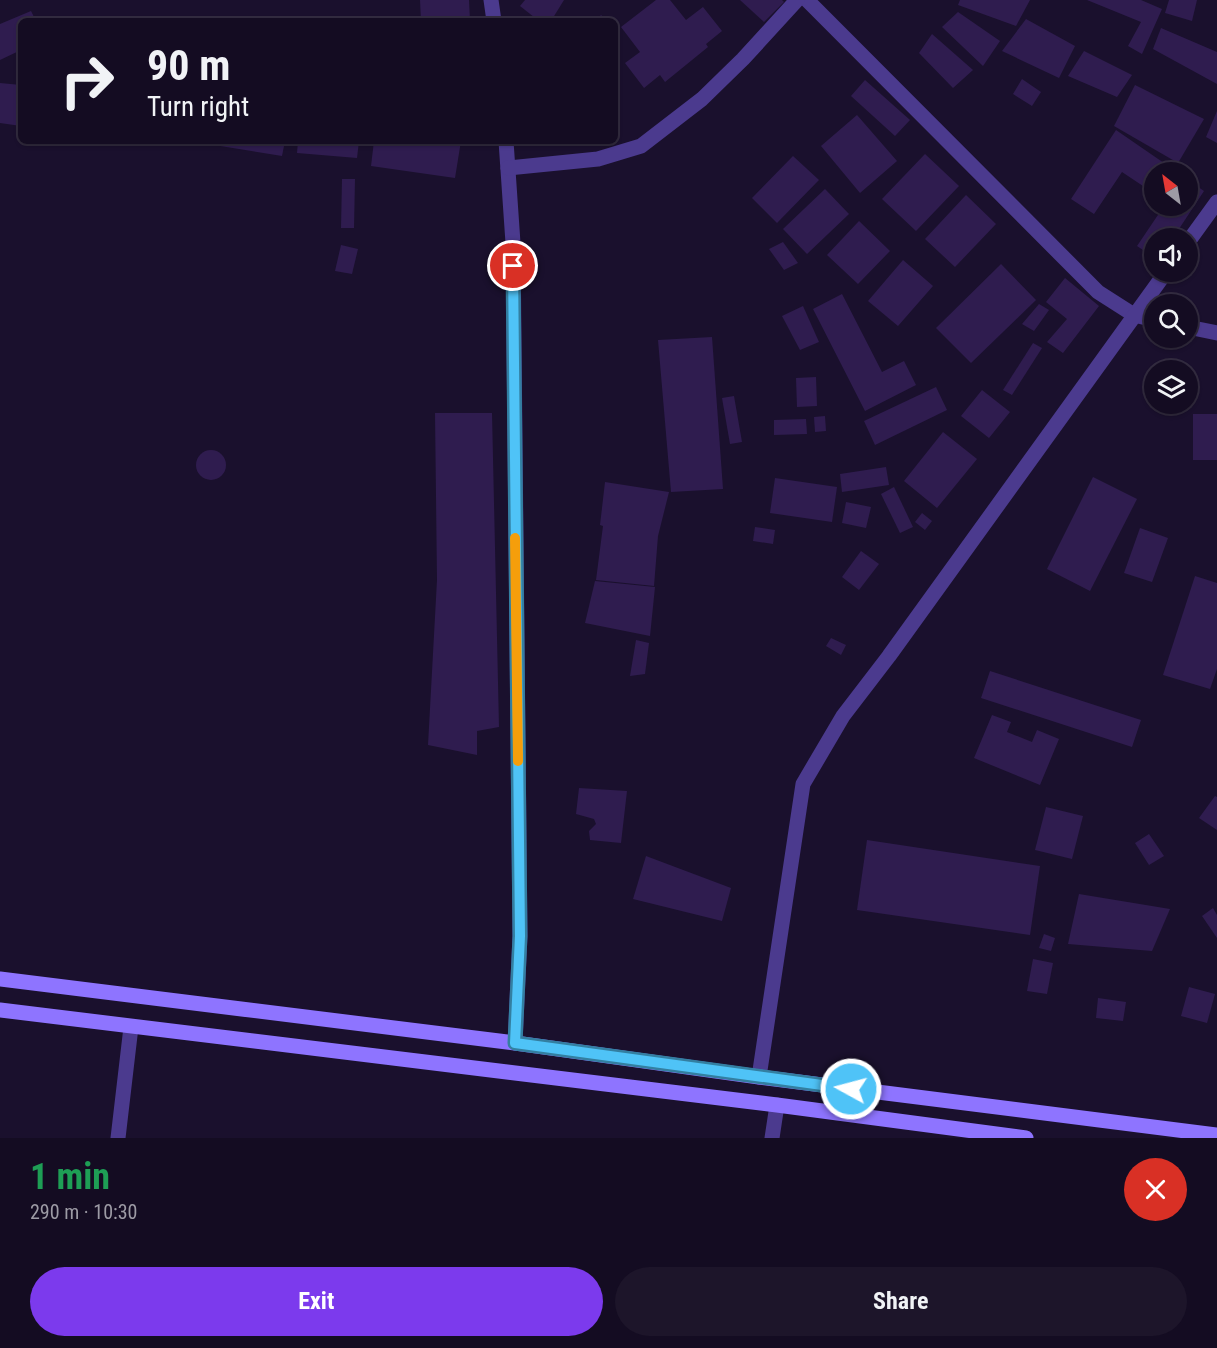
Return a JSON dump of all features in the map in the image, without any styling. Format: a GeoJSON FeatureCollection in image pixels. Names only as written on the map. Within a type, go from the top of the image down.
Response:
{"type":"FeatureCollection","features":[{"type":"Feature","properties":{"kind":"main road"},"geometry":{"type":"LineString","coordinates":[[0,979],[515,1043],[759,1077],[1217,1135]]}},
{"type":"Feature","properties":{"kind":"main road"},"geometry":{"type":"LineString","coordinates":[[0,1010],[777,1105],[1026,1138]]}},
{"type":"Feature","properties":{"kind":"street"},"geometry":{"type":"LineString","coordinates":[[491,0],[494,18]]}},
{"type":"Feature","properties":{"kind":"street"},"geometry":{"type":"LineString","coordinates":[[508,168],[598,159],[641,146],[702,99],[744,59],[797,0]]}},
{"type":"Feature","properties":{"kind":"street"},"geometry":{"type":"LineString","coordinates":[[807,0],[1098,292],[1134,315],[1144,317]]}},
{"type":"Feature","properties":{"kind":"street"},"geometry":{"type":"LineString","coordinates":[[506,144],[513,243],[520,936],[515,1043]]}},
{"type":"Feature","properties":{"kind":"street"},"geometry":{"type":"LineString","coordinates":[[1198,228],[1217,202]]}},
{"type":"Feature","properties":{"kind":"street"},"geometry":{"type":"LineString","coordinates":[[759,1077],[803,784],[843,716],[1159,282]]}},
{"type":"Feature","properties":{"kind":"street"},"geometry":{"type":"LineString","coordinates":[[1198,329],[1217,333]]}},
{"type":"Feature","properties":{"kind":"street"},"geometry":{"type":"LineString","coordinates":[[118,1138],[132,1027]]}},
{"type":"Feature","properties":{"kind":"street"},"geometry":{"type":"LineString","coordinates":[[772,1138],[777,1105]]}},
{"type":"Feature","properties":{"kind":"building"},"geometry":{"type":"Polygon","coordinates":[[[420,0],[469,0],[470,18],[421,18],[420,0]]]}},
{"type":"Feature","properties":{"kind":"building"},"geometry":{"type":"Polygon","coordinates":[[[525,0],[564,0],[553,18],[535,18],[520,6],[525,0]]]}},
{"type":"Feature","properties":{"kind":"building"},"geometry":{"type":"Polygon","coordinates":[[[656,0],[670,0],[686,20],[703,7],[722,31],[706,44],[708,47],[665,82],[660,75],[644,88],[625,63],[640,52],[621,27],[656,0]]]}},
{"type":"Feature","properties":{"kind":"building"},"geometry":{"type":"Polygon","coordinates":[[[740,0],[782,0],[784,2],[764,22],[740,0]]]}},
{"type":"Feature","properties":{"kind":"building"},"geometry":{"type":"Polygon","coordinates":[[[960,0],[1030,0],[1016,26],[958,5],[960,0]]]}},
{"type":"Feature","properties":{"kind":"building"},"geometry":{"type":"Polygon","coordinates":[[[1087,0],[1141,0],[1162,9],[1142,54],[1128,46],[1141,22],[1087,0]]]}},
{"type":"Feature","properties":{"kind":"building"},"geometry":{"type":"Polygon","coordinates":[[[1169,0],[1197,0],[1192,21],[1165,13],[1169,0]]]}},
{"type":"Feature","properties":{"kind":"building"},"geometry":{"type":"Polygon","coordinates":[[[31,11],[34,18],[18,18],[18,51],[0,60],[0,24],[31,11]]]}},
{"type":"Feature","properties":{"kind":"building"},"geometry":{"type":"Polygon","coordinates":[[[958,12],[1000,41],[983,66],[942,27],[958,12]]]}},
{"type":"Feature","properties":{"kind":"building"},"geometry":{"type":"Polygon","coordinates":[[[1026,19],[1075,46],[1059,78],[1002,51],[1026,19]]]}},
{"type":"Feature","properties":{"kind":"building"},"geometry":{"type":"Polygon","coordinates":[[[1161,28],[1217,52],[1217,84],[1153,49],[1161,28]]]}},
{"type":"Feature","properties":{"kind":"building"},"geometry":{"type":"Polygon","coordinates":[[[932,34],[973,70],[953,88],[919,53],[932,34]]]}},
{"type":"Feature","properties":{"kind":"building"},"geometry":{"type":"Polygon","coordinates":[[[1084,51],[1132,75],[1117,97],[1068,76],[1084,51]]]}},
{"type":"Feature","properties":{"kind":"building"},"geometry":{"type":"Polygon","coordinates":[[[1022,79],[1041,92],[1032,106],[1013,94],[1022,79]]]}},
{"type":"Feature","properties":{"kind":"building"},"geometry":{"type":"Polygon","coordinates":[[[865,80],[910,120],[895,136],[851,96],[865,80]]]}},
{"type":"Feature","properties":{"kind":"building"},"geometry":{"type":"Polygon","coordinates":[[[0,83],[18,85],[18,126],[0,123],[0,83]]]}},
{"type":"Feature","properties":{"kind":"building"},"geometry":{"type":"Polygon","coordinates":[[[1135,85],[1204,119],[1179,162],[1114,126],[1135,85]]]}},
{"type":"Feature","properties":{"kind":"building"},"geometry":{"type":"Polygon","coordinates":[[[1217,111],[1217,143],[1206,137],[1217,111]]]}},
{"type":"Feature","properties":{"kind":"building"},"geometry":{"type":"Polygon","coordinates":[[[857,115],[897,161],[860,193],[821,146],[857,115]]]}},
{"type":"Feature","properties":{"kind":"building"},"geometry":{"type":"Polygon","coordinates":[[[1116,130],[1162,162],[1144,162],[1144,187],[1122,172],[1094,214],[1071,199],[1116,130]]]}},
{"type":"Feature","properties":{"kind":"building"},"geometry":{"type":"Polygon","coordinates":[[[208,144],[284,144],[282,156],[208,144]]]}},
{"type":"Feature","properties":{"kind":"building"},"geometry":{"type":"Polygon","coordinates":[[[298,144],[359,144],[357,158],[297,153],[298,144]]]}},
{"type":"Feature","properties":{"kind":"building"},"geometry":{"type":"Polygon","coordinates":[[[374,144],[461,144],[455,178],[371,166],[374,144]]]}},
{"type":"Feature","properties":{"kind":"building"},"geometry":{"type":"Polygon","coordinates":[[[925,154],[959,186],[916,231],[882,199],[925,154]]]}},
{"type":"Feature","properties":{"kind":"building"},"geometry":{"type":"Polygon","coordinates":[[[793,156],[819,180],[777,223],[752,198],[793,156]]]}},
{"type":"Feature","properties":{"kind":"building"},"geometry":{"type":"Polygon","coordinates":[[[342,179],[355,179],[354,228],[341,228],[342,179]]]}},
{"type":"Feature","properties":{"kind":"building"},"geometry":{"type":"Polygon","coordinates":[[[1198,187],[1204,191],[1198,200],[1198,187]]]}},
{"type":"Feature","properties":{"kind":"building"},"geometry":{"type":"Polygon","coordinates":[[[825,189],[849,214],[807,254],[783,229],[825,189]]]}},
{"type":"Feature","properties":{"kind":"building"},"geometry":{"type":"Polygon","coordinates":[[[966,195],[996,224],[955,267],[925,239],[966,195]]]}},
{"type":"Feature","properties":{"kind":"building"},"geometry":{"type":"Polygon","coordinates":[[[1157,216],[1188,216],[1180,228],[1149,228],[1157,216]]]}},
{"type":"Feature","properties":{"kind":"building"},"geometry":{"type":"Polygon","coordinates":[[[859,221],[890,251],[858,284],[827,255],[859,221]]]}},
{"type":"Feature","properties":{"kind":"building"},"geometry":{"type":"Polygon","coordinates":[[[1144,236],[1144,251],[1137,246],[1144,236]]]}},
{"type":"Feature","properties":{"kind":"building"},"geometry":{"type":"Polygon","coordinates":[[[783,242],[798,263],[784,270],[769,249],[783,242]]]}},
{"type":"Feature","properties":{"kind":"building"},"geometry":{"type":"Polygon","coordinates":[[[341,245],[358,249],[352,274],[335,271],[341,245]]]}},
{"type":"Feature","properties":{"kind":"building"},"geometry":{"type":"Polygon","coordinates":[[[903,260],[933,286],[898,326],[868,301],[903,260]]]}},
{"type":"Feature","properties":{"kind":"building"},"geometry":{"type":"Polygon","coordinates":[[[1001,264],[1036,300],[971,363],[936,328],[1001,264]]]}},
{"type":"Feature","properties":{"kind":"building"},"geometry":{"type":"Polygon","coordinates":[[[1065,278],[1099,306],[1063,353],[1047,342],[1067,319],[1046,302],[1065,278]]]}},
{"type":"Feature","properties":{"kind":"building"},"geometry":{"type":"Polygon","coordinates":[[[842,294],[882,372],[904,361],[916,385],[865,411],[813,309],[842,294]]]}},
{"type":"Feature","properties":{"kind":"building"},"geometry":{"type":"Polygon","coordinates":[[[1039,304],[1049,310],[1034,331],[1022,324],[1039,304]]]}},
{"type":"Feature","properties":{"kind":"building"},"geometry":{"type":"Polygon","coordinates":[[[803,306],[819,342],[800,350],[782,316],[803,306]]]}},
{"type":"Feature","properties":{"kind":"building"},"geometry":{"type":"Polygon","coordinates":[[[712,337],[723,489],[671,492],[658,340],[712,337]]]}},
{"type":"Feature","properties":{"kind":"building"},"geometry":{"type":"Polygon","coordinates":[[[1033,343],[1042,348],[1012,395],[1003,390],[1033,343]]]}},
{"type":"Feature","properties":{"kind":"building"},"geometry":{"type":"Polygon","coordinates":[[[816,377],[817,406],[797,407],[796,378],[816,377]]]}},
{"type":"Feature","properties":{"kind":"building"},"geometry":{"type":"Polygon","coordinates":[[[936,387],[947,410],[875,445],[864,421],[936,387]]]}},
{"type":"Feature","properties":{"kind":"building"},"geometry":{"type":"Polygon","coordinates":[[[982,390],[1010,412],[989,438],[961,416],[982,390]]]}},
{"type":"Feature","properties":{"kind":"building"},"geometry":{"type":"Polygon","coordinates":[[[734,396],[742,442],[730,444],[722,398],[734,396]]]}},
{"type":"Feature","properties":{"kind":"building"},"geometry":{"type":"Polygon","coordinates":[[[435,413],[492,413],[499,727],[477,731],[477,755],[428,745],[437,580],[435,413]]]}},
{"type":"Feature","properties":{"kind":"building"},"geometry":{"type":"Polygon","coordinates":[[[1193,414],[1217,414],[1217,460],[1193,460],[1193,414]]]}},
{"type":"Feature","properties":{"kind":"building"},"geometry":{"type":"Polygon","coordinates":[[[825,416],[826,431],[815,432],[814,417],[825,416]]]}},
{"type":"Feature","properties":{"kind":"building"},"geometry":{"type":"Polygon","coordinates":[[[806,419],[807,434],[774,435],[774,420],[806,419]]]}},
{"type":"Feature","properties":{"kind":"building"},"geometry":{"type":"Polygon","coordinates":[[[943,432],[977,459],[937,508],[904,481],[943,432]]]}},
{"type":"Feature","properties":{"kind":"building"},"geometry":{"type":"Polygon","coordinates":[[[211,450],[221,455],[226,465],[221,475],[211,480],[201,475],[196,465],[201,455],[211,450]]]}},
{"type":"Feature","properties":{"kind":"building"},"geometry":{"type":"Polygon","coordinates":[[[886,467],[889,485],[842,492],[840,474],[886,467]]]}},
{"type":"Feature","properties":{"kind":"building"},"geometry":{"type":"Polygon","coordinates":[[[1093,477],[1137,499],[1090,591],[1047,569],[1093,477]]]}},
{"type":"Feature","properties":{"kind":"building"},"geometry":{"type":"Polygon","coordinates":[[[775,478],[837,487],[832,522],[770,513],[775,478]]]}},
{"type":"Feature","properties":{"kind":"building"},"geometry":{"type":"Polygon","coordinates":[[[605,482],[669,492],[658,536],[654,586],[596,580],[603,526],[600,525],[605,482]]]}},
{"type":"Feature","properties":{"kind":"building"},"geometry":{"type":"Polygon","coordinates":[[[894,487],[913,527],[900,533],[881,494],[894,487]]]}},
{"type":"Feature","properties":{"kind":"building"},"geometry":{"type":"Polygon","coordinates":[[[846,502],[871,507],[866,528],[842,523],[846,502]]]}},
{"type":"Feature","properties":{"kind":"building"},"geometry":{"type":"Polygon","coordinates":[[[922,513],[932,521],[925,530],[915,522],[922,513]]]}},
{"type":"Feature","properties":{"kind":"building"},"geometry":{"type":"Polygon","coordinates":[[[755,527],[775,530],[773,544],[753,541],[755,527]]]}},
{"type":"Feature","properties":{"kind":"building"},"geometry":{"type":"Polygon","coordinates":[[[1140,528],[1168,538],[1152,582],[1124,573],[1140,528]]]}},
{"type":"Feature","properties":{"kind":"building"},"geometry":{"type":"Polygon","coordinates":[[[861,551],[879,564],[859,590],[842,577],[861,551]]]}},
{"type":"Feature","properties":{"kind":"building"},"geometry":{"type":"Polygon","coordinates":[[[1195,576],[1217,583],[1217,669],[1210,689],[1163,675],[1195,576]]]}},
{"type":"Feature","properties":{"kind":"building"},"geometry":{"type":"Polygon","coordinates":[[[595,581],[655,587],[650,636],[585,623],[595,581]]]}},
{"type":"Feature","properties":{"kind":"building"},"geometry":{"type":"Polygon","coordinates":[[[831,638],[846,645],[841,655],[826,646],[831,638]]]}},
{"type":"Feature","properties":{"kind":"building"},"geometry":{"type":"Polygon","coordinates":[[[636,640],[649,643],[645,674],[630,676],[636,640]]]}},
{"type":"Feature","properties":{"kind":"building"},"geometry":{"type":"Polygon","coordinates":[[[990,671],[1141,720],[1132,747],[981,698],[990,671]]]}},
{"type":"Feature","properties":{"kind":"building"},"geometry":{"type":"Polygon","coordinates":[[[992,715],[1011,722],[1007,732],[1032,742],[1037,730],[1059,739],[1040,785],[974,758],[992,715]]]}},
{"type":"Feature","properties":{"kind":"building"},"geometry":{"type":"Polygon","coordinates":[[[579,788],[627,791],[621,843],[590,840],[589,831],[596,824],[594,819],[576,814],[579,788]]]}},
{"type":"Feature","properties":{"kind":"building"},"geometry":{"type":"Polygon","coordinates":[[[1215,796],[1217,797],[1217,830],[1199,818],[1215,796]]]}},
{"type":"Feature","properties":{"kind":"building"},"geometry":{"type":"Polygon","coordinates":[[[1046,807],[1083,816],[1072,859],[1035,850],[1046,807]]]}},
{"type":"Feature","properties":{"kind":"building"},"geometry":{"type":"Polygon","coordinates":[[[1149,834],[1164,856],[1149,865],[1135,843],[1149,834]]]}},
{"type":"Feature","properties":{"kind":"building"},"geometry":{"type":"Polygon","coordinates":[[[867,840],[1040,866],[1030,935],[857,910],[867,840]]]}},
{"type":"Feature","properties":{"kind":"building"},"geometry":{"type":"Polygon","coordinates":[[[646,856],[731,888],[722,921],[633,899],[646,856]]]}},
{"type":"Feature","properties":{"kind":"building"},"geometry":{"type":"Polygon","coordinates":[[[1079,894],[1170,909],[1152,951],[1068,944],[1079,894]]]}},
{"type":"Feature","properties":{"kind":"building"},"geometry":{"type":"Polygon","coordinates":[[[1213,908],[1217,915],[1217,938],[1202,916],[1213,908]]]}},
{"type":"Feature","properties":{"kind":"building"},"geometry":{"type":"Polygon","coordinates":[[[1044,934],[1055,938],[1051,951],[1039,948],[1044,934]]]}},
{"type":"Feature","properties":{"kind":"building"},"geometry":{"type":"Polygon","coordinates":[[[1033,959],[1053,963],[1047,994],[1027,991],[1033,959]]]}},
{"type":"Feature","properties":{"kind":"building"},"geometry":{"type":"Polygon","coordinates":[[[1189,987],[1215,994],[1207,1023],[1181,1016],[1189,987]]]}},
{"type":"Feature","properties":{"kind":"building"},"geometry":{"type":"Polygon","coordinates":[[[1098,998],[1126,1002],[1123,1021],[1096,1018],[1098,998]]]}},
{"type":"Feature","properties":{"kind":"slow traffic"},"geometry":{"type":"LineString","coordinates":[[515,538],[518,761]]}},
{"type":"Feature","properties":{"kind":"route"},"geometry":{"type":"LineString","coordinates":[[513,266],[520,936],[515,1043],[851,1089]]}}]}
